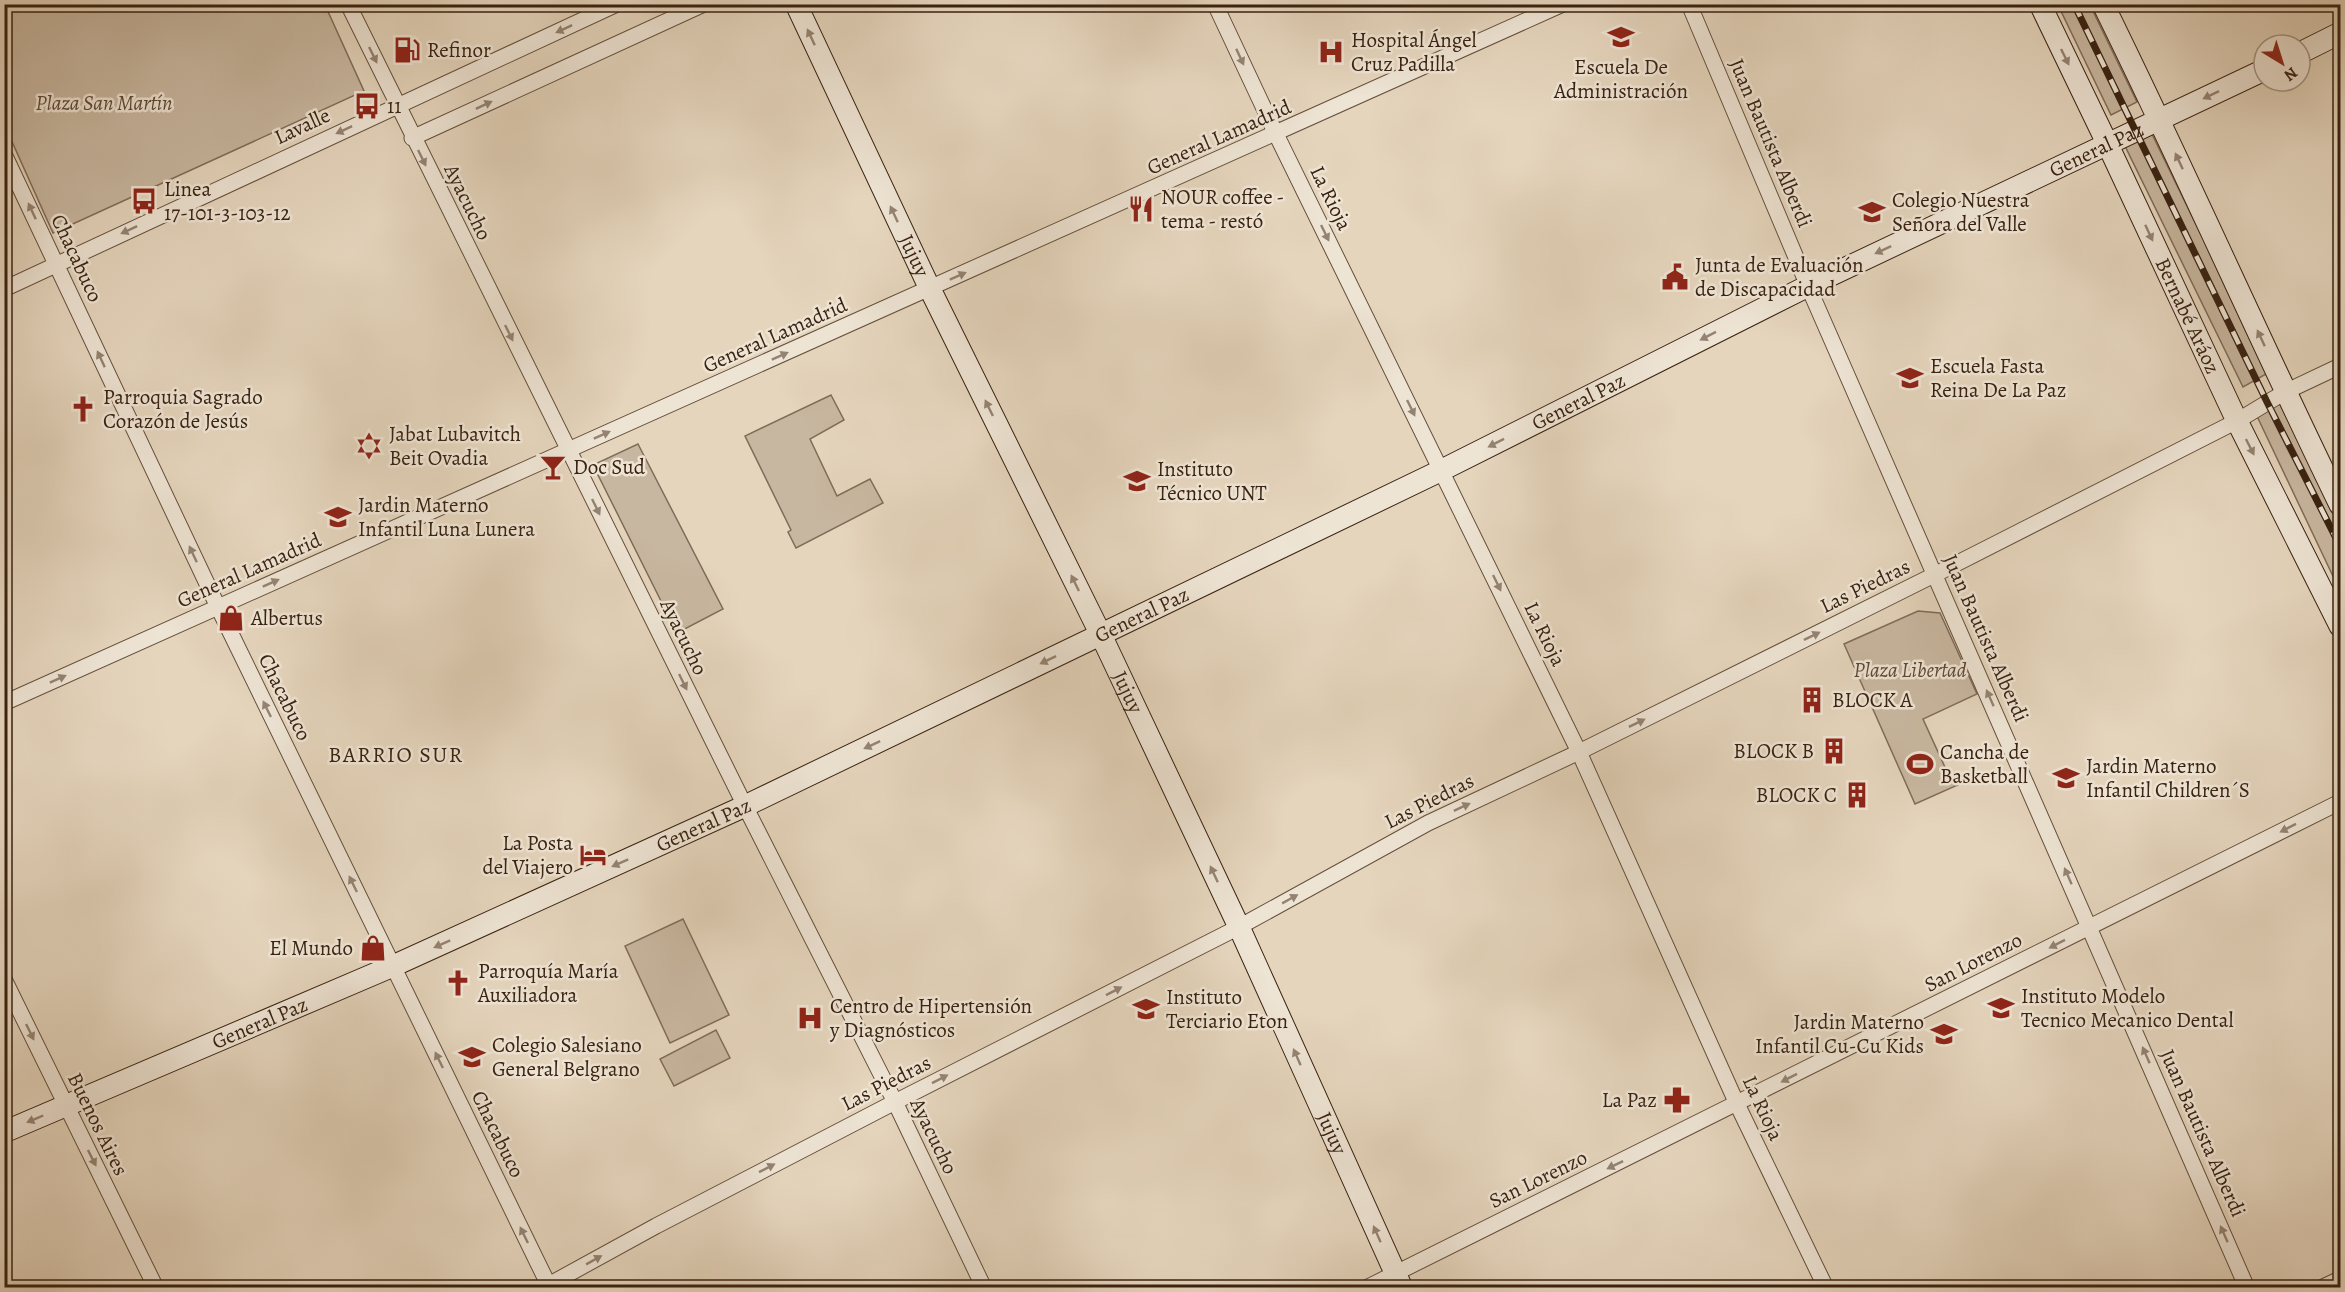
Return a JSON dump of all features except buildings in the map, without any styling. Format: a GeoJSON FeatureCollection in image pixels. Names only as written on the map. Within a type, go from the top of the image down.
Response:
{"type":"FeatureCollection","features":[{"type":"Feature","properties":{"kind":"street","name":"Ayacucho"},"geometry":{"type":"LineString","coordinates":[[348,4],[412,138],[895,1102],[984,1287]]}},
{"type":"Feature","properties":{"kind":"street","name":"Lavalle"},"geometry":{"type":"LineString","coordinates":[[4,289],[617,4]]}},
{"type":"Feature","properties":{"kind":"street"},"geometry":{"type":"LineString","coordinates":[[412,138],[704,4]]}},
{"type":"Feature","properties":{"kind":"street","name":"Jujuy"},"geometry":{"type":"LineString","coordinates":[[796,4],[930,289],[1101,635],[1239,927],[1398,1280]]}},
{"type":"Feature","properties":{"kind":"street","name":"La Rioja"},"geometry":{"type":"LineString","coordinates":[[1215,4],[1276,134],[1578,752],[1737,1104],[1826,1287]]}},
{"type":"Feature","properties":{"kind":"street","name":"General Lamadrid"},"geometry":{"type":"LineString","coordinates":[[4,703],[1563,4]]}},
{"type":"Feature","properties":{"kind":"street","name":"Juan Bautista Alberdi"},"geometry":{"type":"LineString","coordinates":[[1689,4],[1808,286],[2247,1287]]}},
{"type":"Feature","properties":{"kind":"street","name":"Bernabé Aráoz"},"geometry":{"type":"LineString","coordinates":[[2040,4],[2108,143],[2237,420],[2340,626]]}},
{"type":"Feature","properties":{"kind":"street"},"geometry":{"type":"LineString","coordinates":[[2103,4],[2160,120],[2285,392],[2340,505]]}},
{"type":"Feature","properties":{"kind":"street"},"geometry":{"type":"LineString","coordinates":[[2312,47],[2340,33]]}},
{"type":"Feature","properties":{"kind":"street","name":"General Paz"},"geometry":{"type":"LineString","coordinates":[[4,1132],[393,966],[745,806],[1442,470],[1808,286],[2252,76]]}},
{"type":"Feature","properties":{"kind":"street","name":"Chacabuco"},"geometry":{"type":"LineString","coordinates":[[4,154],[218,608],[547,1287]]}},
{"type":"Feature","properties":{"kind":"street","name":"Las Piedras"},"geometry":{"type":"LineString","coordinates":[[547,1287],[656,1226],[1239,927],[1428,824],[1935,574],[2237,420],[2285,392],[2340,366]]}},
{"type":"Feature","properties":{"kind":"street","name":"San Lorenzo"},"geometry":{"type":"LineString","coordinates":[[1366,1287],[1398,1280],[1737,1104],[2340,802]]}},
{"type":"Feature","properties":{"kind":"street","name":"Buenos Aires"},"geometry":{"type":"LineString","coordinates":[[4,979],[156,1287]]}},
{"type":"Feature","properties":{"kind":"street"},"geometry":{"type":"LineString","coordinates":[[2321,1287],[2340,1279]]}},
{"type":"Feature","properties":{"kind":"green space","name":"Plaza San Martín"},"geometry":{"type":"Polygon","coordinates":[[[4,5],[325,5],[364,91],[53,233],[5,126],[4,5]]]}},
{"type":"Feature","properties":{"kind":"green space"},"geometry":{"type":"Polygon","coordinates":[[[2058,5],[2090,5],[2137,102],[2111,115],[2058,5]]]}},
{"type":"Feature","properties":{"kind":"green space"},"geometry":{"type":"Polygon","coordinates":[[[2150,130],[2268,373],[2243,387],[2124,144],[2150,130]]]}},
{"type":"Feature","properties":{"kind":"green space"},"geometry":{"type":"Polygon","coordinates":[[[831,395],[844,420],[810,439],[837,496],[870,479],[883,503],[796,548],[788,532],[791,530],[745,436],[831,395]]]}},
{"type":"Feature","properties":{"kind":"green space"},"geometry":{"type":"Polygon","coordinates":[[[2281,402],[2340,524],[2340,591],[2255,412],[2281,402]]]}},
{"type":"Feature","properties":{"kind":"green space"},"geometry":{"type":"Polygon","coordinates":[[[638,444],[723,609],[677,633],[593,465],[638,444]]]}},
{"type":"Feature","properties":{"kind":"green space","name":"Plaza Libertad"},"geometry":{"type":"Polygon","coordinates":[[[1918,611],[1940,613],[1977,694],[1923,719],[1949,776],[1955,774],[1960,784],[1915,804],[1844,644],[1918,611]]]}},
{"type":"Feature","properties":{"kind":"green space"},"geometry":{"type":"Polygon","coordinates":[[[683,919],[729,1015],[670,1043],[625,946],[683,919]]]}},
{"type":"Feature","properties":{"kind":"green space"},"geometry":{"type":"Polygon","coordinates":[[[716,1030],[730,1058],[674,1086],[660,1059],[716,1030]]]}},
{"type":"Feature","properties":{"kind":"railway"},"geometry":{"type":"LineString","coordinates":[[2074,4],[2267,402],[2340,546]]}},
{"type":"Feature","properties":{"kind":"place","name":"Escuela De Administración"},"geometry":{"type":"Point","coordinates":[1621,37]}},
{"type":"Feature","properties":{"kind":"place","name":"Refinor"},"geometry":{"type":"Point","coordinates":[407,50]}},
{"type":"Feature","properties":{"kind":"place","name":"Hospital Ángel Cruz Padilla"},"geometry":{"type":"Point","coordinates":[1331,52]}},
{"type":"Feature","properties":{"kind":"place","name":"11"},"geometry":{"type":"Point","coordinates":[367,106]}},
{"type":"Feature","properties":{"kind":"place","name":"Linea 17-101-3-103-12"},"geometry":{"type":"Point","coordinates":[144,201]}},
{"type":"Feature","properties":{"kind":"place","name":"NOUR coffee - tema - restó"},"geometry":{"type":"Point","coordinates":[1141,209]}},
{"type":"Feature","properties":{"kind":"place","name":"Colegio Nuestra Señora del Valle"},"geometry":{"type":"Point","coordinates":[1872,212]}},
{"type":"Feature","properties":{"kind":"place","name":"Junta de Evaluación de Discapacidad"},"geometry":{"type":"Point","coordinates":[1675,277]}},
{"type":"Feature","properties":{"kind":"place","name":"Escuela Fasta Reina De La Paz"},"geometry":{"type":"Point","coordinates":[1910,378]}},
{"type":"Feature","properties":{"kind":"place","name":"Parroquia Sagrado Corazón de Jesús"},"geometry":{"type":"Point","coordinates":[83,409]}},
{"type":"Feature","properties":{"kind":"place","name":"Jabat Lubavitch Beit Ovadia"},"geometry":{"type":"Point","coordinates":[369,446]}},
{"type":"Feature","properties":{"kind":"place","name":"Doc Sud"},"geometry":{"type":"Point","coordinates":[553,467]}},
{"type":"Feature","properties":{"kind":"place","name":"Instituto Técnico UNT"},"geometry":{"type":"Point","coordinates":[1137,481]}},
{"type":"Feature","properties":{"kind":"place","name":"Jardin Materno Infantil Luna Lunera"},"geometry":{"type":"Point","coordinates":[338,517]}},
{"type":"Feature","properties":{"kind":"place","name":"Albertus"},"geometry":{"type":"Point","coordinates":[231,618]}},
{"type":"Feature","properties":{"kind":"place","name":"BLOCK A"},"geometry":{"type":"Point","coordinates":[1812,700]}},
{"type":"Feature","properties":{"kind":"place","name":"BLOCK B"},"geometry":{"type":"Point","coordinates":[1834,751]}},
{"type":"Feature","properties":{"kind":"place","name":"Cancha de Basketball"},"geometry":{"type":"Point","coordinates":[1920,764]}},
{"type":"Feature","properties":{"kind":"place","name":"Jardin Materno Infantil Children´S"},"geometry":{"type":"Point","coordinates":[2066,778]}},
{"type":"Feature","properties":{"kind":"place","name":"BLOCK C"},"geometry":{"type":"Point","coordinates":[1857,795]}},
{"type":"Feature","properties":{"kind":"place","name":"La Posta del Viajero"},"geometry":{"type":"Point","coordinates":[593,855]}},
{"type":"Feature","properties":{"kind":"place","name":"El Mundo"},"geometry":{"type":"Point","coordinates":[373,948]}},
{"type":"Feature","properties":{"kind":"place","name":"Parroquía María Auxiliadora"},"geometry":{"type":"Point","coordinates":[458,983]}},
{"type":"Feature","properties":{"kind":"place","name":"Instituto Modelo Tecnico Mecanico Dental"},"geometry":{"type":"Point","coordinates":[2001,1008]}},
{"type":"Feature","properties":{"kind":"place","name":"Instituto Terciario Eton"},"geometry":{"type":"Point","coordinates":[1146,1009]}},
{"type":"Feature","properties":{"kind":"place","name":"Centro de Hipertensión y Diagnósticos"},"geometry":{"type":"Point","coordinates":[810,1018]}},
{"type":"Feature","properties":{"kind":"place","name":"Jardin Materno Infantil Cu-Cu Kids"},"geometry":{"type":"Point","coordinates":[1944,1034]}},
{"type":"Feature","properties":{"kind":"place","name":"Colegio Salesiano General Belgrano"},"geometry":{"type":"Point","coordinates":[472,1057]}},
{"type":"Feature","properties":{"kind":"place","name":"La Paz"},"geometry":{"type":"Point","coordinates":[1677,1100]}},
{"type":"Feature","properties":{"kind":"district","name":"BARRIO SUR"},"geometry":{"type":"Point","coordinates":[396,754]}}]}
